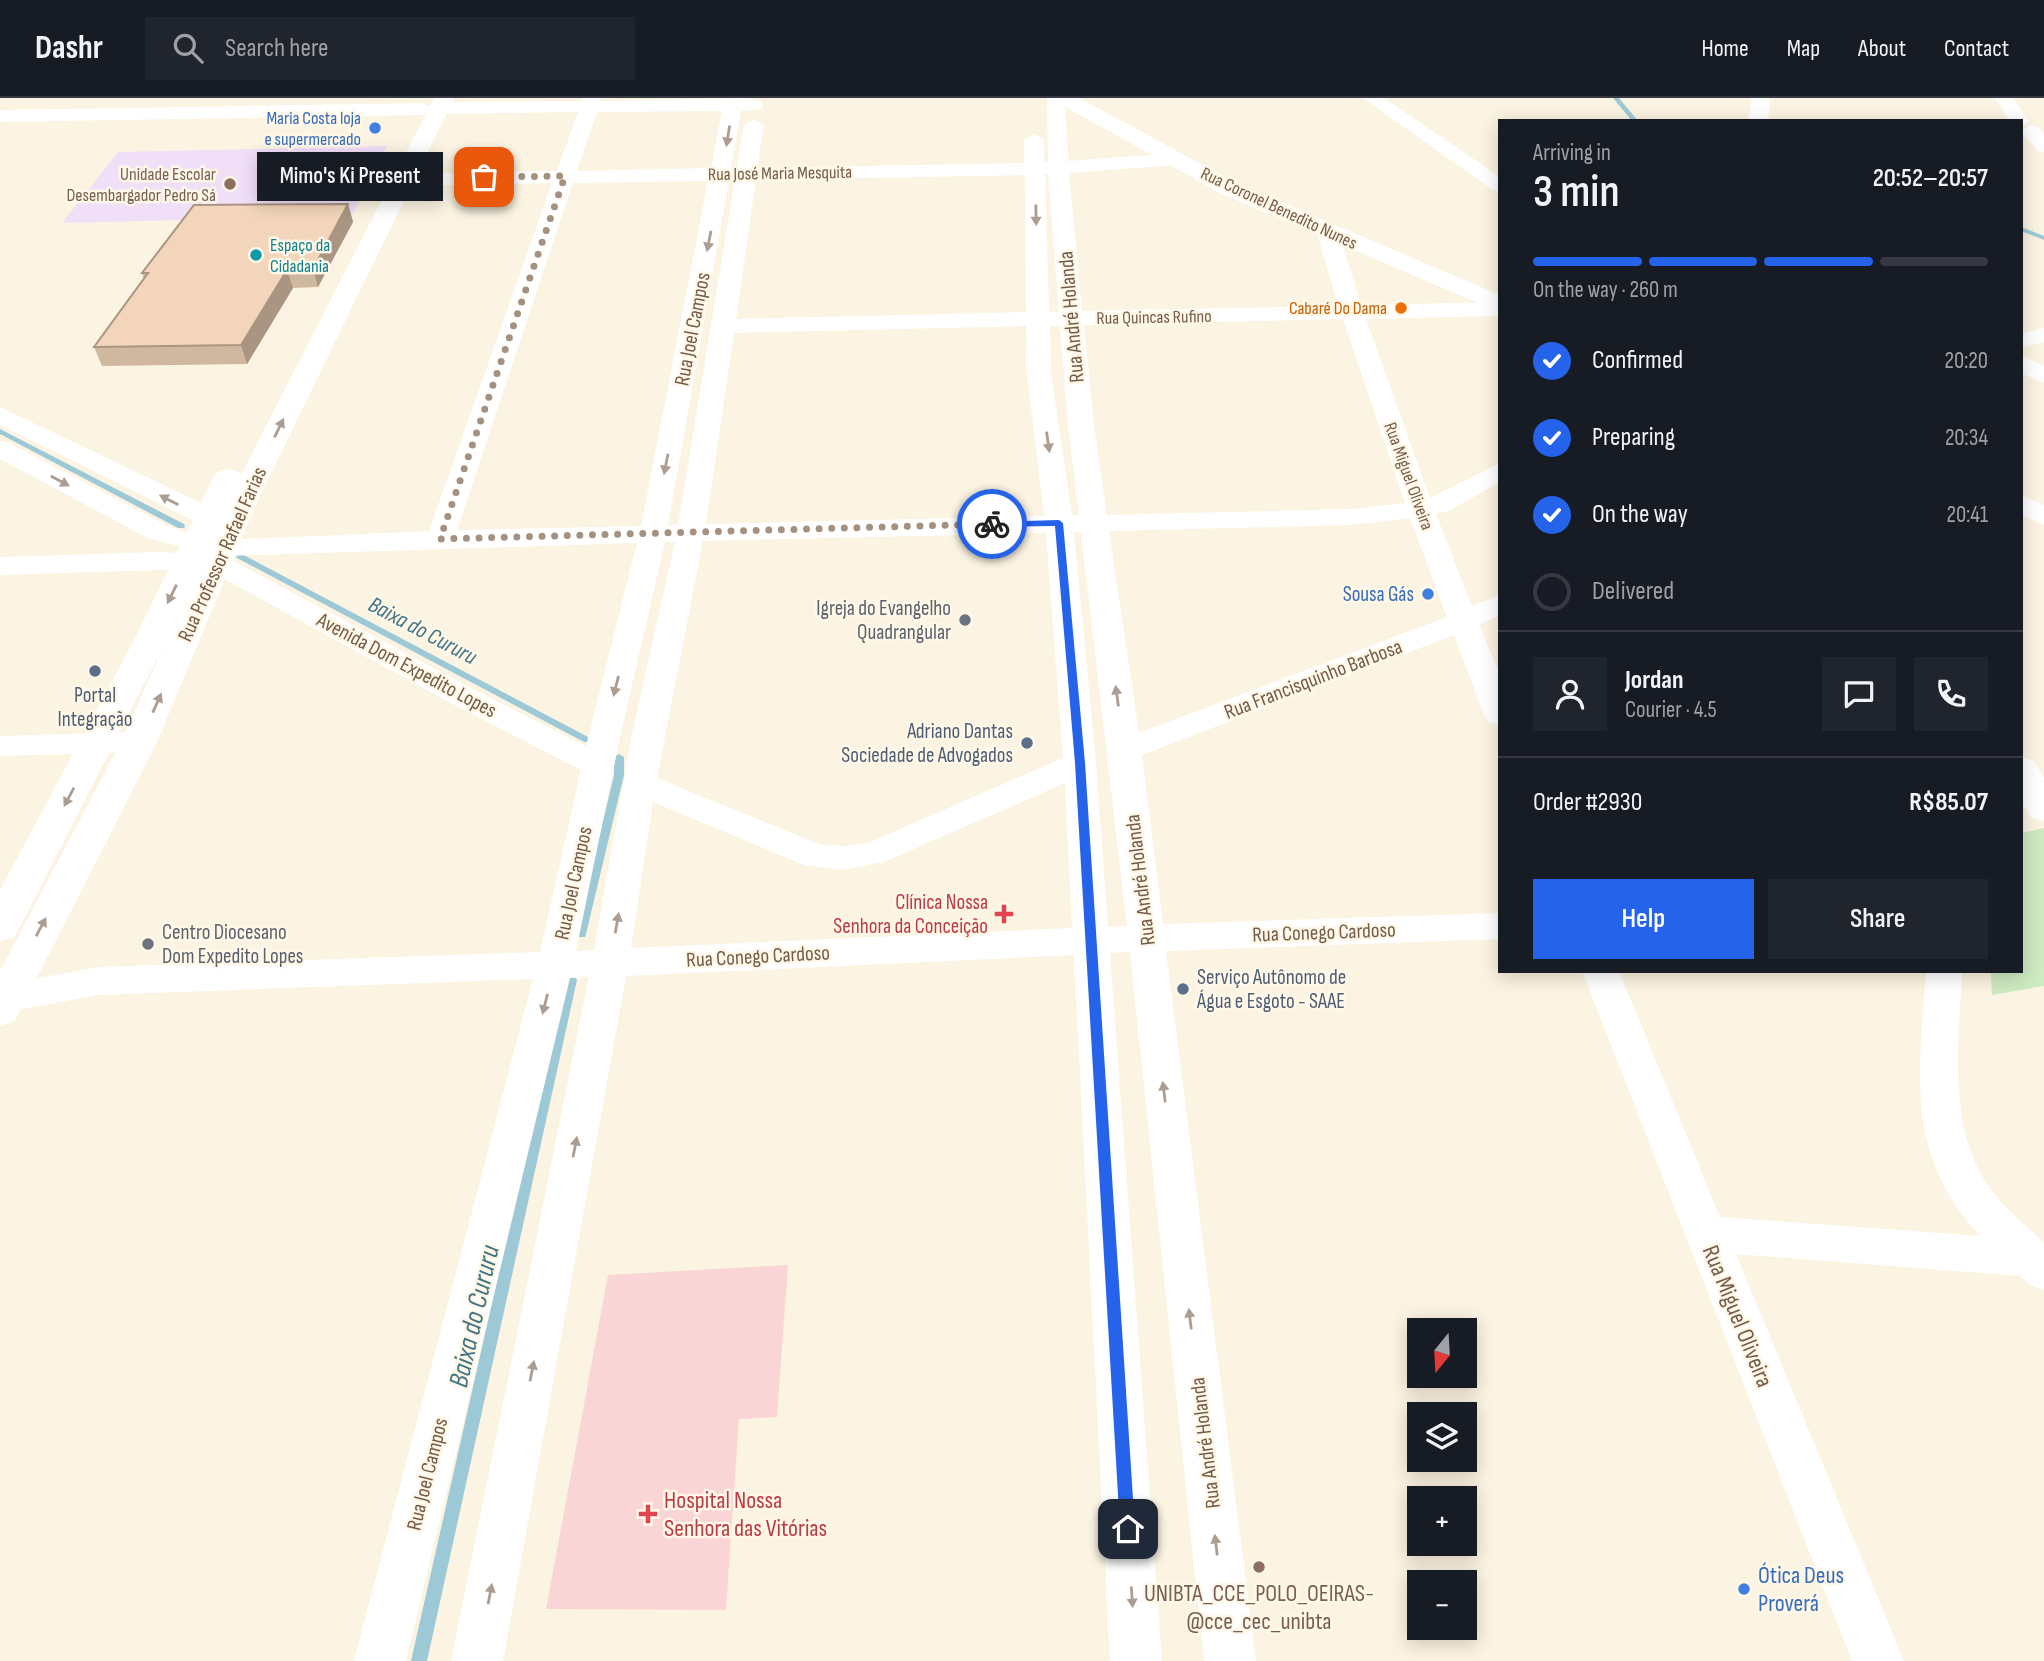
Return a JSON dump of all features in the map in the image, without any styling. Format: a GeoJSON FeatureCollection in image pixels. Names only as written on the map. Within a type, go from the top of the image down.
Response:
{"type":"FeatureCollection","features":[{"type":"Feature","properties":{"kind":"main road","name":"Rua Coronel Benedito Nunes"},"geometry":{"type":"LineString","coordinates":[[1065,98],[1230,189],[1328,233],[1495,299]]}},
{"type":"Feature","properties":{"kind":"main road","name":"Rua Professor Rafael Farias"},"geometry":{"type":"LineString","coordinates":[[0,927],[97,742],[210,544],[433,103]]}},
{"type":"Feature","properties":{"kind":"main road","name":"Rua Professor Rafael Farias"},"geometry":{"type":"LineString","coordinates":[[5,990],[139,742],[210,544]]}},
{"type":"Feature","properties":{"kind":"street"},"geometry":{"type":"LineString","coordinates":[[0,116],[36,98]]}},
{"type":"Feature","properties":{"kind":"street","name":"Rua André Holanda"},"geometry":{"type":"LineString","coordinates":[[1031,98],[1047,169]]}},
{"type":"Feature","properties":{"kind":"street","name":"Rua André Holanda"},"geometry":{"type":"LineString","coordinates":[[1056,98],[1047,169],[1053,319],[1076,522],[1080,763],[1136,1661]]}},
{"type":"Feature","properties":{"kind":"street"},"geometry":{"type":"LineString","coordinates":[[1372,98],[1498,185]]}},
{"type":"Feature","properties":{"kind":"street"},"geometry":{"type":"LineString","coordinates":[[1758,119],[1762,98]]}},
{"type":"Feature","properties":{"kind":"street"},"geometry":{"type":"LineString","coordinates":[[2004,98],[2022,119]]}},
{"type":"Feature","properties":{"kind":"street"},"geometry":{"type":"LineString","coordinates":[[0,116],[321,104],[758,101]]}},
{"type":"Feature","properties":{"kind":"street","name":"Rua Joel Campos"},"geometry":{"type":"LineString","coordinates":[[380,1661],[555,965],[606,728],[734,174],[758,101]]}},
{"type":"Feature","properties":{"kind":"street"},"geometry":{"type":"LineString","coordinates":[[440,539],[591,102]]}},
{"type":"Feature","properties":{"kind":"street","name":"Rua Joel Campos"},"geometry":{"type":"LineString","coordinates":[[477,1661],[610,963],[648,734],[691,532],[724,326],[734,174],[734,102]]}},
{"type":"Feature","properties":{"kind":"street"},"geometry":{"type":"LineString","coordinates":[[2029,128],[2044,146]]}},
{"type":"Feature","properties":{"kind":"street","name":"Rua José Maria Mesquita"},"geometry":{"type":"LineString","coordinates":[[394,179],[1047,169],[1176,159]]}},
{"type":"Feature","properties":{"kind":"street","name":"Rua Miguel Oliveira"},"geometry":{"type":"LineString","coordinates":[[1328,233],[1351,313],[1421,509],[1498,710]]}},
{"type":"Feature","properties":{"kind":"street","name":"Rua Quincas Rufino"},"geometry":{"type":"LineString","coordinates":[[724,326],[1351,313],[1495,299]]}},
{"type":"Feature","properties":{"kind":"street"},"geometry":{"type":"LineString","coordinates":[[2023,340],[2044,335]]}},
{"type":"Feature","properties":{"kind":"street"},"geometry":{"type":"LineString","coordinates":[[2023,363],[2044,376]]}},
{"type":"Feature","properties":{"kind":"street","name":"Avenida Dom Expedito Lopes"},"geometry":{"type":"LineString","coordinates":[[0,415],[458,694],[598,765]]}},
{"type":"Feature","properties":{"kind":"street","name":"Avenida Dom Expedito Lopes"},"geometry":{"type":"LineString","coordinates":[[0,449],[144,526],[210,544]]}},
{"type":"Feature","properties":{"kind":"street"},"geometry":{"type":"LineString","coordinates":[[0,566],[210,544],[1351,517],[1421,509],[1455,498],[1498,472]]}},
{"type":"Feature","properties":{"kind":"street"},"geometry":{"type":"LineString","coordinates":[[2023,504],[2044,516]]}},
{"type":"Feature","properties":{"kind":"street","name":"Rua André Holanda"},"geometry":{"type":"LineString","coordinates":[[1076,522],[1125,750],[1230,1661]]}},
{"type":"Feature","properties":{"kind":"street","name":"Rua Francisquinho Barbosa"},"geometry":{"type":"LineString","coordinates":[[1125,750],[1463,621],[1498,605]]}},
{"type":"Feature","properties":{"kind":"street"},"geometry":{"type":"LineString","coordinates":[[606,728],[648,734]]}},
{"type":"Feature","properties":{"kind":"street"},"geometry":{"type":"LineString","coordinates":[[0,747],[139,742]]}},
{"type":"Feature","properties":{"kind":"street"},"geometry":{"type":"LineString","coordinates":[[641,784],[816,856],[856,859],[880,851],[1080,763]]}},
{"type":"Feature","properties":{"kind":"street","name":"Rua Conego Cardoso"},"geometry":{"type":"LineString","coordinates":[[5,990],[99,981],[1498,926]]}},
{"type":"Feature","properties":{"kind":"street","name":"Rua Miguel Oliveira"},"geometry":{"type":"LineString","coordinates":[[1601,973],[1878,1661]]}},
{"type":"Feature","properties":{"kind":"street"},"geometry":{"type":"LineString","coordinates":[[1944,973],[1940,1113],[1951,1159],[1977,1204],[2038,1265]]}},
{"type":"Feature","properties":{"kind":"street"},"geometry":{"type":"LineString","coordinates":[[1705,1234],[2038,1265]]}},
{"type":"Feature","properties":{"kind":"shaded area","name":"Unidade Escolar Desembargador Pedro Sá"},"geometry":{"type":"Polygon","coordinates":[[[387,146],[352,216],[62,223],[118,152],[387,146]]]}},
{"type":"Feature","properties":{"kind":"shaded area","name":"Hospital Nossa Senhora das Vitórias"},"geometry":{"type":"Polygon","coordinates":[[[788,1265],[777,1417],[739,1419],[726,1610],[546,1609],[608,1275],[788,1265]]]}},
{"type":"Feature","properties":{"kind":"green space"},"geometry":{"type":"Polygon","coordinates":[[[2044,828],[2044,986],[1992,995],[1991,973],[2023,973],[2023,833],[2044,828]]]}},
{"type":"Feature","properties":{"kind":"building"},"geometry":{"type":"Polygon","coordinates":[[[348,204],[313,269],[287,270],[241,345],[94,347],[148,273],[142,273],[194,205],[348,204]]]}},
{"type":"Feature","properties":{"kind":"waterway"},"geometry":{"type":"LineString","coordinates":[[1616,98],[1633,119]]}},
{"type":"Feature","properties":{"kind":"waterway"},"geometry":{"type":"LineString","coordinates":[[2023,230],[2044,238]]}},
{"type":"Feature","properties":{"kind":"waterway","name":"Baixa do Cururu"},"geometry":{"type":"LineString","coordinates":[[0,431],[181,526]]}},
{"type":"Feature","properties":{"kind":"waterway","name":"Baixa do Cururu"},"geometry":{"type":"LineString","coordinates":[[240,556],[587,740]]}},
{"type":"Feature","properties":{"kind":"waterway","name":"Baixa do Cururu"},"geometry":{"type":"LineString","coordinates":[[581,934],[619,775],[619,757]]}},
{"type":"Feature","properties":{"kind":"waterway","name":"Baixa do Cururu"},"geometry":{"type":"LineString","coordinates":[[419,1661],[571,980]]}},
{"type":"Feature","properties":{"kind":"way so far"},"geometry":{"type":"LineString","coordinates":[[484,177],[565,176],[440,539],[992,524]]}},
{"type":"Feature","properties":{"kind":"place","name":"Maria Costa loja e supermercado"},"geometry":{"type":"Point","coordinates":[375,128]}},
{"type":"Feature","properties":{"kind":"place","name":"Mimo's Ki Present"},"geometry":{"type":"Point","coordinates":[484,177]}},
{"type":"Feature","properties":{"kind":"place","name":"Unidade Escolar Desembargador Pedro Sá"},"geometry":{"type":"Point","coordinates":[230,184]}},
{"type":"Feature","properties":{"kind":"place","name":"Espaço da Cidadania"},"geometry":{"type":"Point","coordinates":[256,255]}},
{"type":"Feature","properties":{"kind":"place","name":"Cabaré Do Dama"},"geometry":{"type":"Point","coordinates":[1401,308]}},
{"type":"Feature","properties":{"kind":"place","name":"Sousa Gás"},"geometry":{"type":"Point","coordinates":[1428,594]}},
{"type":"Feature","properties":{"kind":"place","name":"Igreja do Evangelho Quadrangular"},"geometry":{"type":"Point","coordinates":[965,620]}},
{"type":"Feature","properties":{"kind":"place","name":"Portal Integração"},"geometry":{"type":"Point","coordinates":[95,671]}},
{"type":"Feature","properties":{"kind":"place","name":"Adriano Dantas Sociedade de Advogados"},"geometry":{"type":"Point","coordinates":[1027,743]}},
{"type":"Feature","properties":{"kind":"place","name":"Clínica Nossa Senhora da Conceição"},"geometry":{"type":"Point","coordinates":[1004,914]}},
{"type":"Feature","properties":{"kind":"place","name":"Centro Diocesano Dom Expedito Lopes"},"geometry":{"type":"Point","coordinates":[148,944]}},
{"type":"Feature","properties":{"kind":"place","name":"Serviço Autônomo de Água e Esgoto - SAAE"},"geometry":{"type":"Point","coordinates":[1183,989]}},
{"type":"Feature","properties":{"kind":"place","name":"Hospital Nossa Senhora das Vitórias"},"geometry":{"type":"Point","coordinates":[648,1514]}},
{"type":"Feature","properties":{"kind":"place","name":"UNIBTA_CCE_POLO_OEIRAS- @cce_cec_unibta"},"geometry":{"type":"Point","coordinates":[1259,1567]}},
{"type":"Feature","properties":{"kind":"place","name":"Ótica Deus Proverá"},"geometry":{"type":"Point","coordinates":[1744,1589]}},
{"type":"Feature","properties":{"kind":"route"},"geometry":{"type":"LineString","coordinates":[[992,524],[1059,523],[1080,763],[1106,1213],[1128,1529]]}}]}
